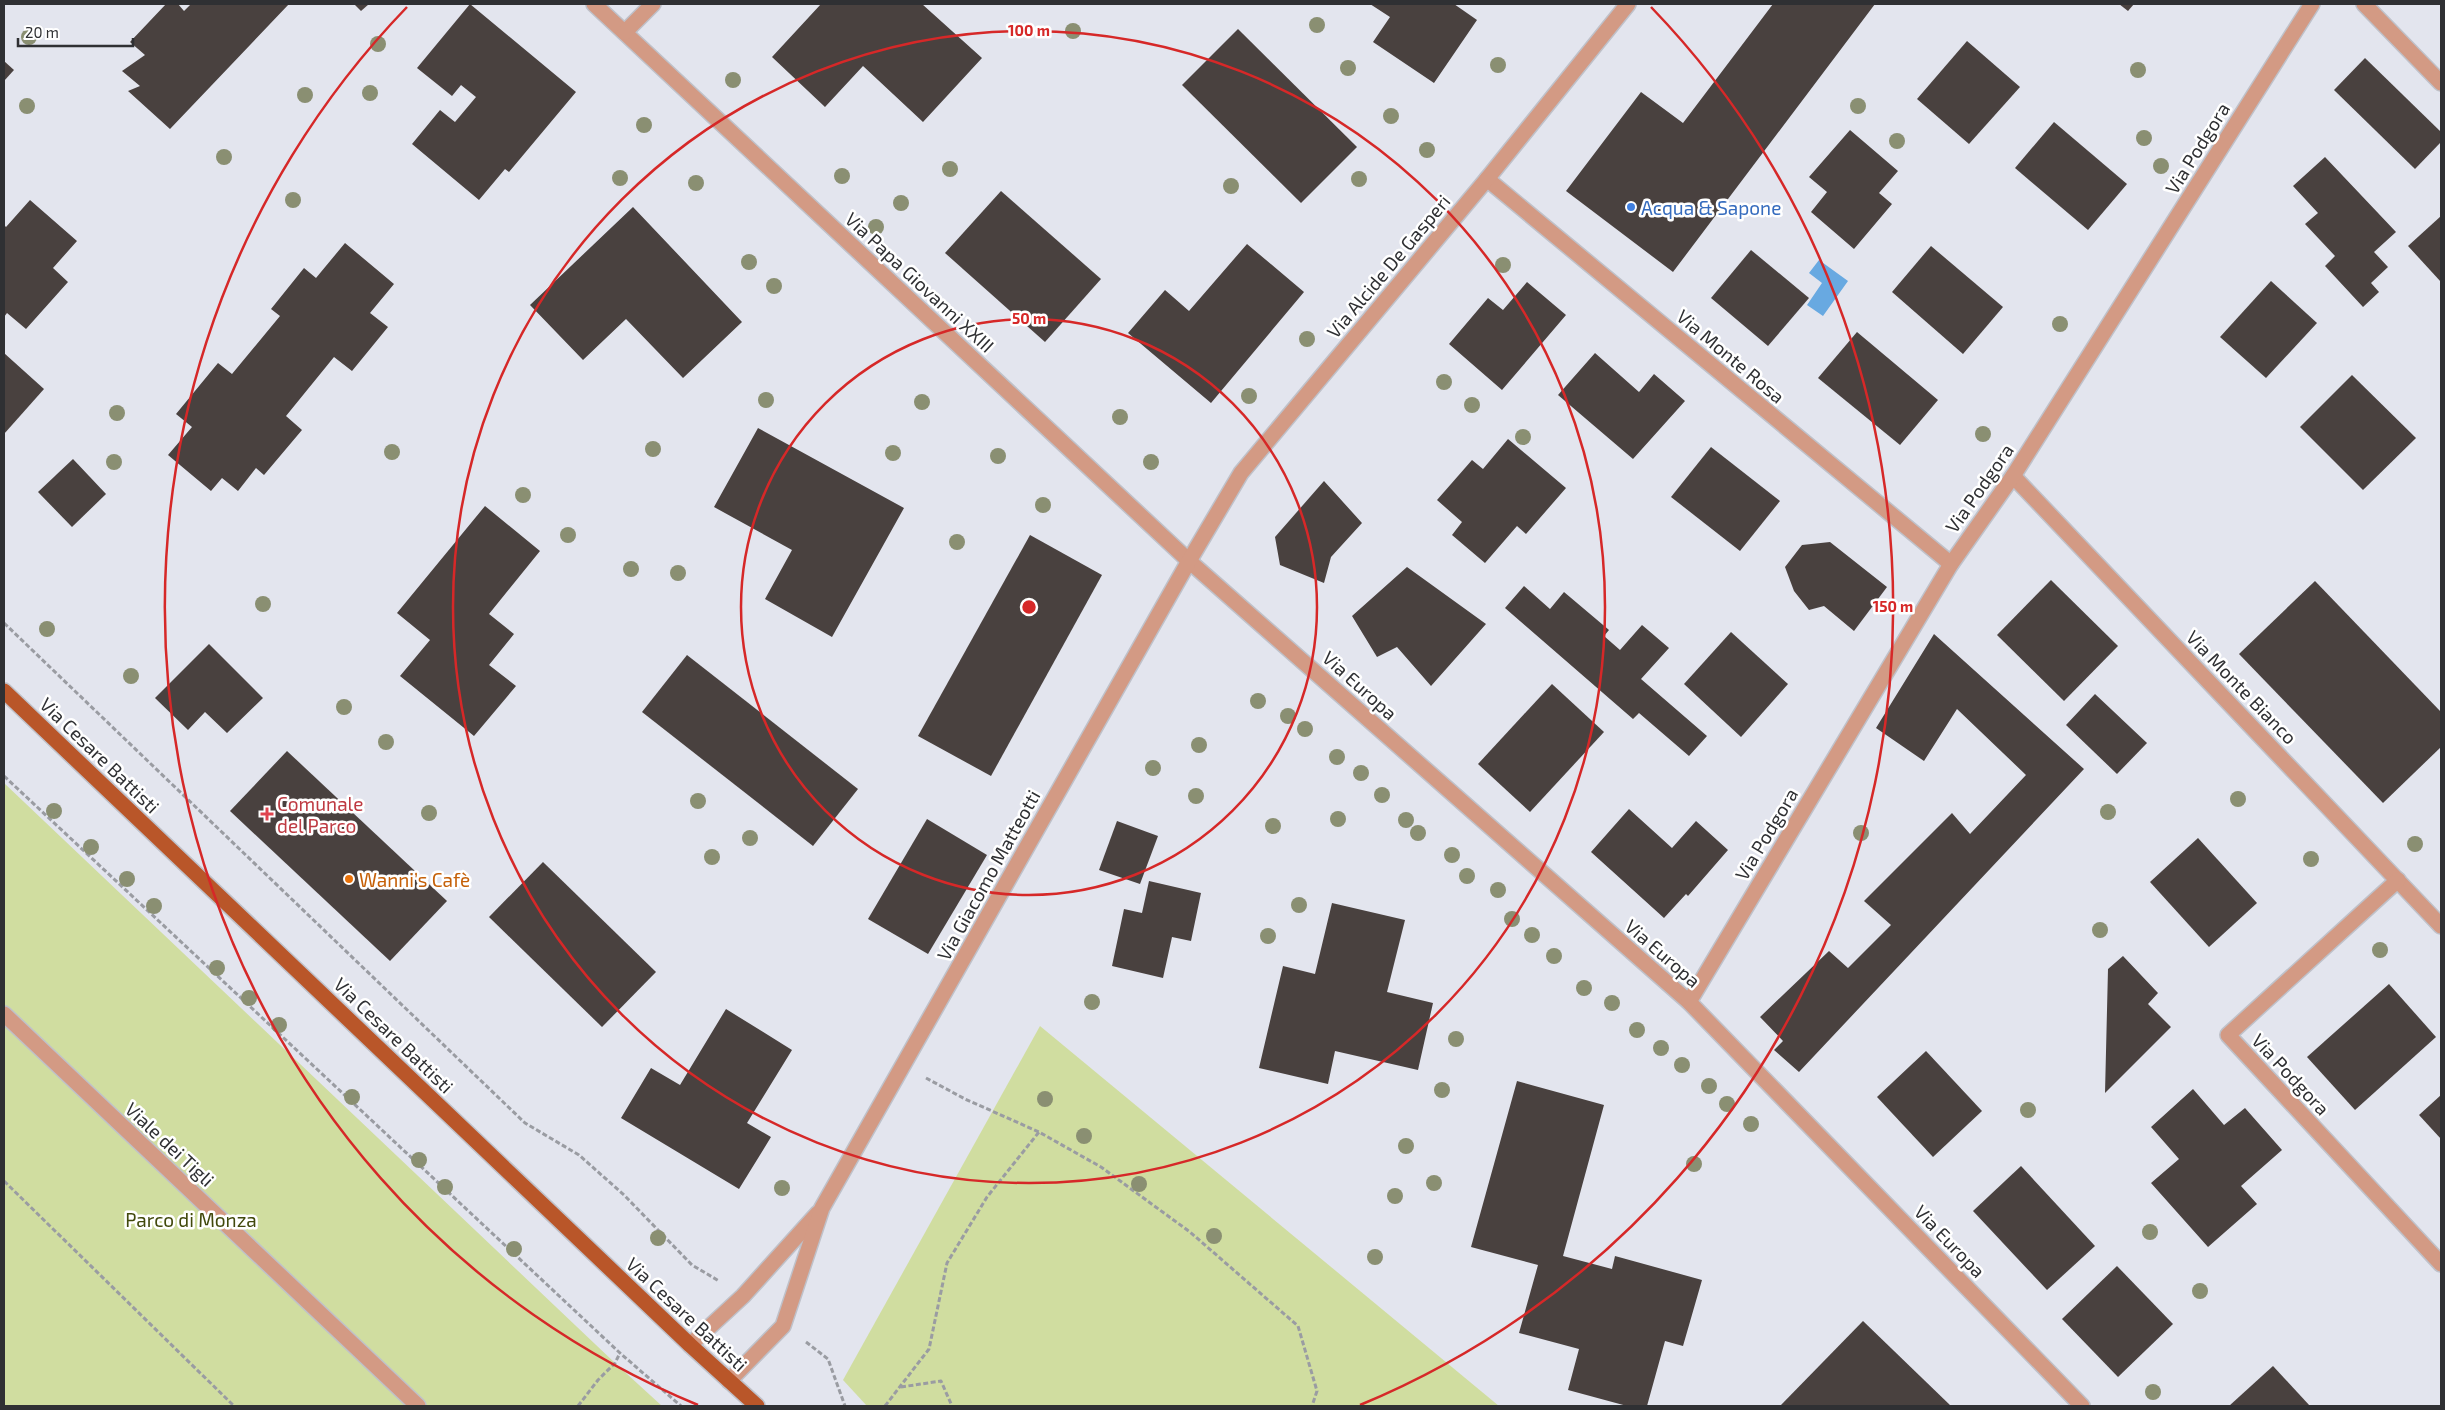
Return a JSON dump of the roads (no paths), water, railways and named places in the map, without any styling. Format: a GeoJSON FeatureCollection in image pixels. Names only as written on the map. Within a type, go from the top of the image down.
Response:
{"type":"FeatureCollection","features":[{"type":"Feature","properties":{"kind":"main road","name":"Via Cesare Battisti"},"geometry":{"type":"LineString","coordinates":[[4,691],[690,1345],[757,1406]]}},
{"type":"Feature","properties":{"kind":"street","name":"Via Papa Giovanni XXIII"},"geometry":{"type":"LineString","coordinates":[[594,4],[1188,561]]}},
{"type":"Feature","properties":{"kind":"street"},"geometry":{"type":"LineString","coordinates":[[625,32],[653,4]]}},
{"type":"Feature","properties":{"kind":"street","name":"Via Alcide De Gasperi"},"geometry":{"type":"LineString","coordinates":[[1188,561],[1241,473],[1487,179],[1628,4]]}},
{"type":"Feature","properties":{"kind":"street","name":"Via Podgora"},"geometry":{"type":"LineString","coordinates":[[1689,1002],[1951,564],[2013,476],[2312,4]]}},
{"type":"Feature","properties":{"kind":"street"},"geometry":{"type":"LineString","coordinates":[[2364,4],[2441,84]]}},
{"type":"Feature","properties":{"kind":"street","name":"Via Monte Rosa"},"geometry":{"type":"LineString","coordinates":[[1487,179],[1951,564]]}},
{"type":"Feature","properties":{"kind":"street","name":"Via Monte Bianco"},"geometry":{"type":"LineString","coordinates":[[2013,476],[2441,926]]}},
{"type":"Feature","properties":{"kind":"street","name":"Via Europa"},"geometry":{"type":"LineString","coordinates":[[1188,561],[1689,1002],[2082,1406]]}},
{"type":"Feature","properties":{"kind":"street","name":"Via Giacomo Matteotti"},"geometry":{"type":"LineString","coordinates":[[729,1381],[783,1326],[822,1208],[1188,561]]}},
{"type":"Feature","properties":{"kind":"street","name":"Via Podgora"},"geometry":{"type":"LineString","coordinates":[[2398,880],[2228,1035],[2441,1264]]}},
{"type":"Feature","properties":{"kind":"street","name":"Viale dei Tigli"},"geometry":{"type":"LineString","coordinates":[[4,1014],[418,1406]]}},
{"type":"Feature","properties":{"kind":"street","name":"Via Giacomo Matteotti"},"geometry":{"type":"LineString","coordinates":[[690,1345],[743,1296],[822,1208]]}},
{"type":"Feature","properties":{"kind":"water"},"geometry":{"type":"Polygon","coordinates":[[[1819,260],[1848,281],[1823,316],[1807,305],[1822,283],[1809,273],[1819,260]]]}},
{"type":"Feature","properties":{"kind":"place","name":"Acqua & Sapone"},"geometry":{"type":"Point","coordinates":[1631,207]}},
{"type":"Feature","properties":{"kind":"place","name":"Comunale del Parco"},"geometry":{"type":"Point","coordinates":[267,814]}},
{"type":"Feature","properties":{"kind":"place","name":"Wanni’s Cafè"},"geometry":{"type":"Point","coordinates":[349,879]}},
{"type":"Feature","properties":{"kind":"park label","name":"Parco di Monza"},"geometry":{"type":"Point","coordinates":[191,1219]}}]}
